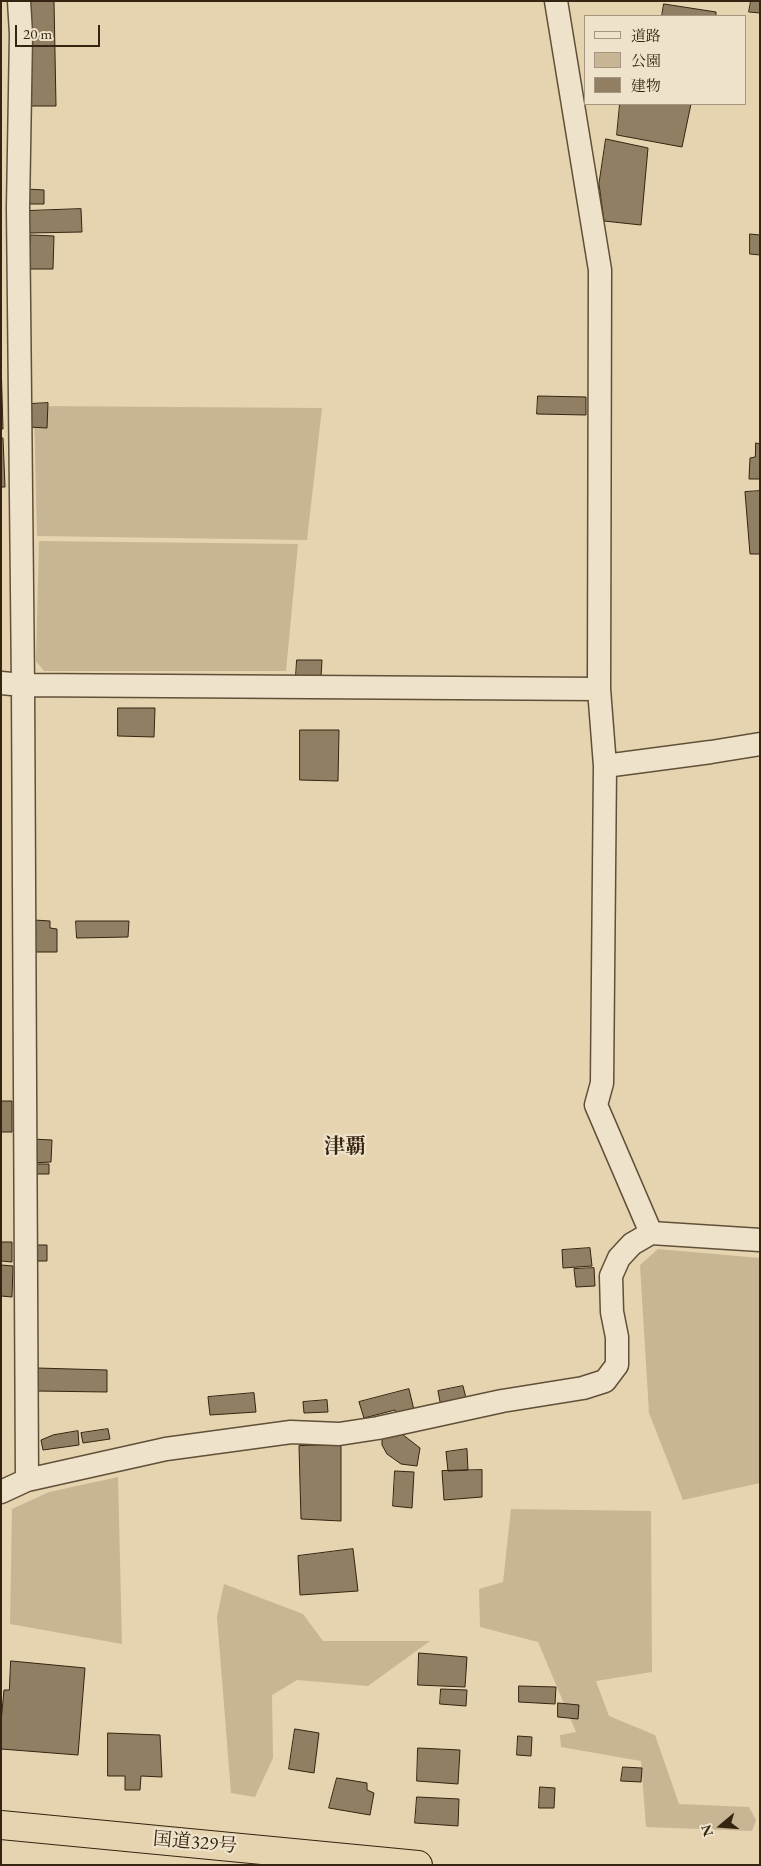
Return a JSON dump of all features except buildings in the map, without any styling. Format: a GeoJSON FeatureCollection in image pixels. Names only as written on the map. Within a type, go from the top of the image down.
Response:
{"type":"FeatureCollection","features":[{"type":"Feature","properties":{"kind":"highway","name":"国道329号"},"geometry":{"type":"LineString","coordinates":[[1,1825],[403,1864]]}},
{"type":"Feature","properties":{"kind":"street"},"geometry":{"type":"LineString","coordinates":[[19,1],[21,34],[18,227],[23,684],[27,1480]]}},
{"type":"Feature","properties":{"kind":"street"},"geometry":{"type":"LineString","coordinates":[[556,1],[600,270],[599,689],[605,766],[602,1083],[596,1104],[651,1233]]}},
{"type":"Feature","properties":{"kind":"street"},"geometry":{"type":"LineString","coordinates":[[1,683],[599,689]]}},
{"type":"Feature","properties":{"kind":"street"},"geometry":{"type":"LineString","coordinates":[[605,766],[760,744]]}},
{"type":"Feature","properties":{"kind":"street"},"geometry":{"type":"LineString","coordinates":[[1,1492],[27,1480],[166,1449],[292,1432],[339,1434],[368,1430],[502,1401],[583,1388],[605,1381],[617,1365],[617,1337],[612,1312],[611,1276],[619,1258],[632,1244],[651,1233],[760,1240]]}},
{"type":"Feature","properties":{"kind":"green space"},"geometry":{"type":"Polygon","coordinates":[[[34,406],[322,408],[307,540],[37,536],[34,406]]]}},
{"type":"Feature","properties":{"kind":"green space"},"geometry":{"type":"Polygon","coordinates":[[[39,541],[298,544],[286,671],[44,671],[36,661],[39,541]]]}},
{"type":"Feature","properties":{"kind":"green space"},"geometry":{"type":"Polygon","coordinates":[[[658,1249],[760,1258],[760,1483],[683,1500],[649,1413],[640,1265],[658,1249]]]}},
{"type":"Feature","properties":{"kind":"green space"},"geometry":{"type":"Polygon","coordinates":[[[118,1477],[122,1644],[10,1624],[12,1509],[49,1492],[118,1477]]]}},
{"type":"Feature","properties":{"kind":"green space"},"geometry":{"type":"Polygon","coordinates":[[[511,1509],[651,1511],[652,1672],[596,1681],[609,1716],[655,1735],[679,1804],[749,1807],[756,1820],[752,1831],[646,1827],[641,1761],[561,1747],[560,1735],[576,1732],[538,1642],[480,1627],[479,1589],[503,1582],[511,1509]]]}},
{"type":"Feature","properties":{"kind":"green space"},"geometry":{"type":"Polygon","coordinates":[[[224,1584],[303,1614],[323,1641],[430,1641],[368,1686],[297,1680],[272,1695],[273,1758],[255,1797],[231,1793],[217,1617],[224,1584]]]}},
{"type":"Feature","properties":{"kind":"district","name":"津覇"},"geometry":{"type":"Point","coordinates":[345,1147]}}]}
